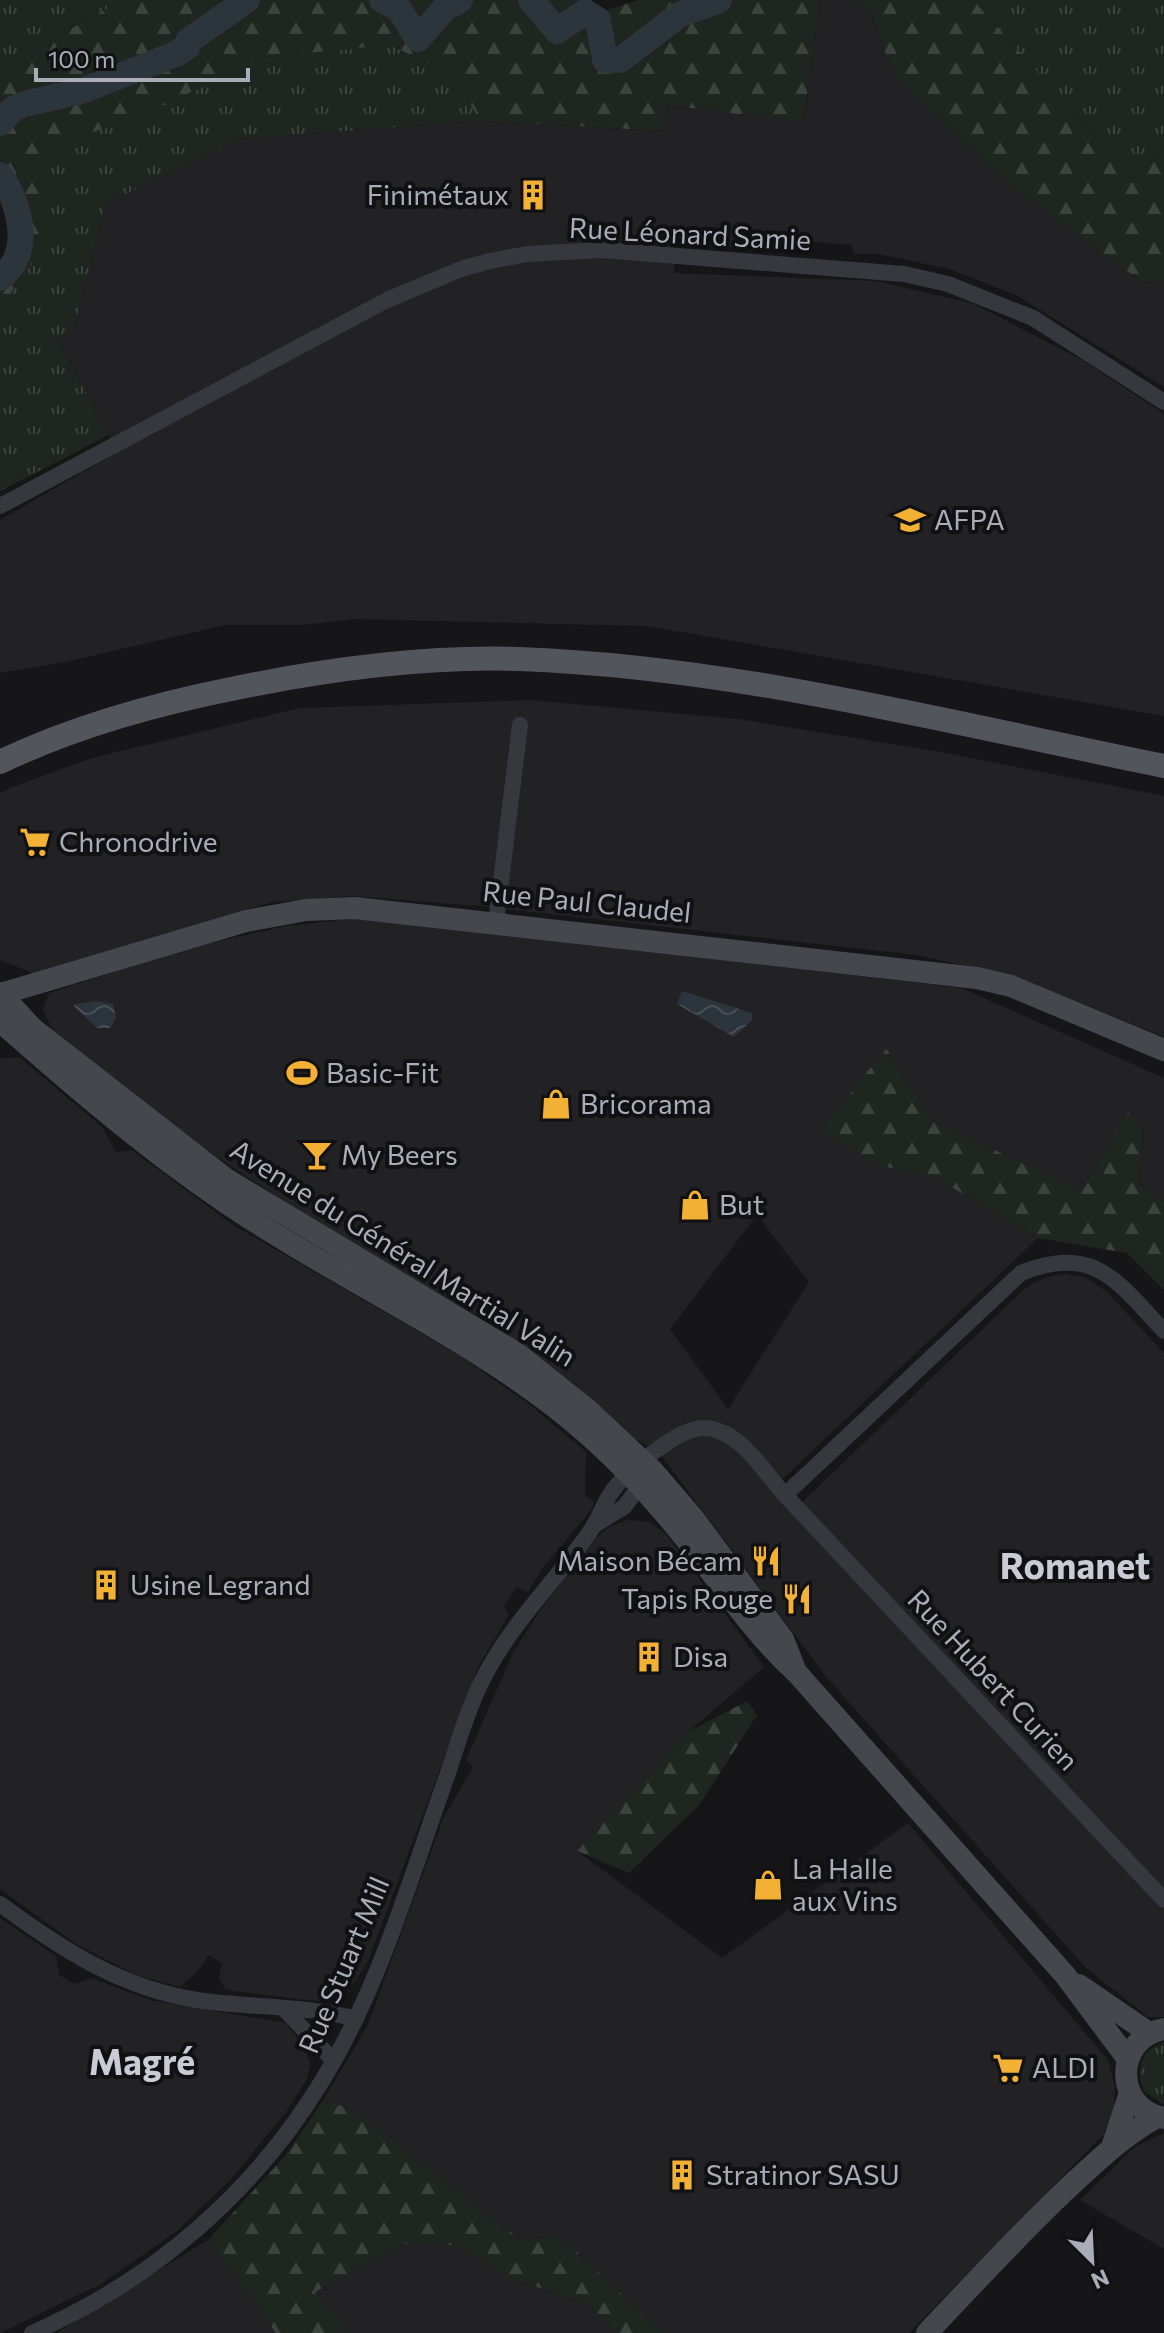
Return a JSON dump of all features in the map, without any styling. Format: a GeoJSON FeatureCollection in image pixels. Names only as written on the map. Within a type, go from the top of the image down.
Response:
{"type":"FeatureCollection","features":[{"type":"Feature","properties":{"kind":"main road"},"geometry":{"type":"LineString","coordinates":[[0,744],[126,699],[236,673],[318,659],[415,648],[493,647],[632,653],[708,664],[1164,750]]}},
{"type":"Feature","properties":{"kind":"main road"},"geometry":{"type":"LineString","coordinates":[[0,762],[45,741],[132,712],[282,679],[367,666],[517,659],[707,676],[1164,766]]}},
{"type":"Feature","properties":{"kind":"main road","name":"Rue Paul Claudel"},"geometry":{"type":"LineString","coordinates":[[0,994],[246,921],[306,910],[355,908],[977,978],[1011,986],[1164,1050]]}},
{"type":"Feature","properties":{"kind":"main road","name":"Avenue du Général Martial Valin"},"geometry":{"type":"LineString","coordinates":[[0,994],[32,1028],[226,1179],[518,1354],[588,1410],[694,1519],[783,1639],[796,1672],[1065,1975],[1127,2058]]}},
{"type":"Feature","properties":{"kind":"main road","name":"Avenue du Général Martial Valin"},"geometry":{"type":"LineString","coordinates":[[0,1021],[184,1173],[281,1238],[470,1347],[644,1468]]}},
{"type":"Feature","properties":{"kind":"main road","name":"Avenue du Général Martial Valin"},"geometry":{"type":"LineString","coordinates":[[1065,1975],[1156,2031]]}},
{"type":"Feature","properties":{"kind":"main road"},"geometry":{"type":"LineString","coordinates":[[1156,2031],[1127,2058],[1126,2083],[1138,2105],[1161,2117]]}},
{"type":"Feature","properties":{"kind":"main road"},"geometry":{"type":"LineString","coordinates":[[1112,2147],[1130,2093]]}},
{"type":"Feature","properties":{"kind":"main road"},"geometry":{"type":"LineString","coordinates":[[927,2333],[1042,2213],[1112,2147],[1161,2117]]}},
{"type":"Feature","properties":{"kind":"street","name":"Rue Léonard Samie"},"geometry":{"type":"LineString","coordinates":[[0,506],[387,300],[461,269],[527,254],[602,250],[919,277],[948,284],[1033,318],[1164,402]]}},
{"type":"Feature","properties":{"kind":"street"},"geometry":{"type":"LineString","coordinates":[[496,922],[520,725]]}},
{"type":"Feature","properties":{"kind":"street"},"geometry":{"type":"LineString","coordinates":[[0,1035],[23,1041]]}},
{"type":"Feature","properties":{"kind":"street"},"geometry":{"type":"LineString","coordinates":[[785,1495],[1021,1273],[1046,1263],[1071,1261],[1094,1265],[1113,1276],[1164,1331]]}},
{"type":"Feature","properties":{"kind":"street","name":"Rue Hubert Curien"},"geometry":{"type":"LineString","coordinates":[[644,1468],[700,1428],[719,1430],[735,1439],[1164,1900]]}},
{"type":"Feature","properties":{"kind":"street","name":"Rue Stuart Mill"},"geometry":{"type":"LineString","coordinates":[[32,2333],[108,2294],[195,2232],[233,2196],[283,2139],[334,2061],[356,2019],[481,1684],[526,1609],[593,1526],[624,1507],[644,1468]]}},
{"type":"Feature","properties":{"kind":"street"},"geometry":{"type":"LineString","coordinates":[[0,1904],[75,1957],[129,1983],[195,1999],[356,2019]]}},
{"type":"Feature","properties":{"kind":"street"},"geometry":{"type":"LineString","coordinates":[[284,2009],[334,2061]]}},
{"type":"Feature","properties":{"kind":"shaded area"},"geometry":{"type":"Polygon","coordinates":[[[820,0],[846,0],[868,7],[894,76],[1007,184],[1142,282],[1164,283],[1164,387],[1016,295],[949,269],[879,254],[854,254],[851,245],[804,241],[803,251],[675,245],[674,273],[877,281],[974,304],[1084,361],[1164,414],[1164,716],[647,626],[355,619],[301,625],[225,625],[65,662],[0,673],[0,520],[118,452],[57,337],[74,329],[106,204],[240,139],[480,121],[664,131],[665,105],[803,122],[820,0]]]}},
{"type":"Feature","properties":{"kind":"shaded area"},"geometry":{"type":"Polygon","coordinates":[[[531,700],[738,719],[941,752],[1164,796],[1164,1037],[1015,976],[916,955],[479,906],[351,896],[273,902],[33,973],[0,960],[0,793],[10,788],[92,758],[300,708],[531,700]]]}},
{"type":"Feature","properties":{"kind":"shaded area"},"geometry":{"type":"Polygon","coordinates":[[[361,918],[961,988],[1164,1078],[1164,1201],[1140,1184],[1143,1131],[1128,1113],[1082,1192],[935,1122],[886,1048],[882,1166],[936,1178],[1038,1238],[776,1485],[797,1507],[1018,1295],[1031,1284],[1050,1276],[1067,1274],[1085,1277],[1107,1292],[1164,1353],[1164,2017],[1148,2017],[1086,1968],[827,1678],[658,1451],[616,1429],[516,1341],[482,1318],[332,1233],[172,1127],[52,1029],[43,1010],[49,993],[184,949],[286,926],[361,918]],[[757,1215],[670,1329],[728,1409],[809,1282],[757,1215]]]}},
{"type":"Feature","properties":{"kind":"shaded area"},"geometry":{"type":"Polygon","coordinates":[[[19,1057],[102,1127],[116,1152],[132,1150],[233,1225],[459,1355],[530,1405],[586,1452],[585,1495],[594,1502],[592,1509],[542,1569],[528,1592],[517,1587],[504,1607],[509,1615],[479,1665],[368,1961],[354,1983],[324,2002],[226,1990],[219,1978],[222,1964],[209,1955],[198,1971],[180,1987],[136,1975],[76,1944],[0,1889],[0,1058],[19,1057]]]}},
{"type":"Feature","properties":{"kind":"shaded area"},"geometry":{"type":"Polygon","coordinates":[[[627,1520],[650,1522],[667,1535],[764,1667],[688,1732],[577,1851],[722,1958],[908,1823],[1108,2060],[1115,2087],[1114,2110],[1103,2135],[909,2333],[664,2333],[557,2234],[522,2241],[361,2114],[324,2099],[367,2027],[443,1819],[473,1767],[466,1760],[513,1653],[539,1612],[594,1539],[609,1527],[627,1520]]]}},
{"type":"Feature","properties":{"kind":"shaded area"},"geometry":{"type":"Polygon","coordinates":[[[0,1918],[56,1956],[59,1975],[75,1984],[91,1978],[150,2000],[286,2023],[305,2048],[310,2065],[307,2079],[286,2112],[232,2178],[177,2231],[101,2284],[0,2333],[0,1918]]]}},
{"type":"Feature","properties":{"kind":"shaded area"},"geometry":{"type":"Polygon","coordinates":[[[1164,2133],[1164,2249],[1080,2200],[1135,2147],[1164,2133]]]}},
{"type":"Feature","properties":{"kind":"shaded area"},"geometry":{"type":"Polygon","coordinates":[[[208,2240],[276,2333],[56,2333],[208,2240]]]}},
{"type":"Feature","properties":{"kind":"shaded area"},"geometry":{"type":"Polygon","coordinates":[[[405,2244],[457,2245],[513,2279],[588,2304],[617,2333],[345,2333],[348,2329],[315,2292],[405,2244]]]}},
{"type":"Feature","properties":{"kind":"green space"},"geometry":{"type":"Polygon","coordinates":[[[0,0],[123,0],[0,68],[0,0]]]}},
{"type":"Feature","properties":{"kind":"green space"},"geometry":{"type":"Polygon","coordinates":[[[123,0],[584,0],[603,11],[639,0],[820,0],[803,122],[666,105],[665,131],[480,121],[456,77],[390,45],[265,57],[128,122],[49,144],[45,250],[20,277],[8,299],[0,328],[0,262],[30,227],[0,180],[0,68],[123,0]]]}},
{"type":"Feature","properties":{"kind":"green space"},"geometry":{"type":"Polygon","coordinates":[[[846,0],[973,0],[1133,178],[1164,148],[1164,283],[1142,282],[1007,184],[894,76],[868,7],[846,0]]]}},
{"type":"Feature","properties":{"kind":"green space"},"geometry":{"type":"Polygon","coordinates":[[[973,0],[1164,0],[1164,148],[1133,178],[973,0]]]}},
{"type":"Feature","properties":{"kind":"green space"},"geometry":{"type":"Polygon","coordinates":[[[390,45],[456,77],[480,121],[240,139],[106,204],[74,329],[57,338],[109,435],[0,491],[0,327],[8,299],[20,277],[45,250],[48,144],[128,122],[265,57],[390,45]]]}},
{"type":"Feature","properties":{"kind":"green space"},"geometry":{"type":"Polygon","coordinates":[[[886,1048],[935,1122],[1082,1191],[1128,1112],[1143,1131],[1140,1184],[1164,1201],[1164,1290],[1127,1253],[1038,1238],[936,1178],[882,1166],[820,1132],[886,1048]]]}},
{"type":"Feature","properties":{"kind":"green space"},"geometry":{"type":"Polygon","coordinates":[[[747,1701],[757,1715],[700,1804],[629,1873],[577,1851],[688,1732],[747,1701]]]}},
{"type":"Feature","properties":{"kind":"green space"},"geometry":{"type":"Polygon","coordinates":[[[1164,2042],[1164,2105],[1144,2091],[1140,2068],[1145,2055],[1164,2042]]]}},
{"type":"Feature","properties":{"kind":"green space"},"geometry":{"type":"Polygon","coordinates":[[[324,2099],[361,2114],[522,2241],[557,2234],[664,2333],[617,2333],[588,2304],[513,2279],[456,2245],[405,2244],[315,2292],[349,2329],[345,2333],[276,2333],[208,2240],[286,2155],[324,2099]]]}},
{"type":"Feature","properties":{"kind":"water"},"geometry":{"type":"Polygon","coordinates":[[[682,991],[752,1013],[752,1020],[734,1037],[677,1004],[682,991]]]}},
{"type":"Feature","properties":{"kind":"water"},"geometry":{"type":"Polygon","coordinates":[[[95,1001],[113,1004],[116,1018],[110,1028],[97,1028],[73,1005],[95,1001]]]}},
{"type":"Feature","properties":{"kind":"waterway"},"geometry":{"type":"LineString","coordinates":[[0,123],[13,109],[24,104],[82,91],[178,53],[187,47],[188,41],[247,0]]}},
{"type":"Feature","properties":{"kind":"waterway"},"geometry":{"type":"LineString","coordinates":[[382,0],[399,9],[418,39],[445,8],[460,0]]}},
{"type":"Feature","properties":{"kind":"waterway"},"geometry":{"type":"LineString","coordinates":[[531,0],[557,31],[585,12],[598,20],[605,60],[620,60],[679,15],[719,0]]}},
{"type":"Feature","properties":{"kind":"waterway"},"geometry":{"type":"LineString","coordinates":[[0,175],[14,200],[20,228],[17,256],[0,278]]}},
{"type":"Feature","properties":{"kind":"place","name":"Finimétaux"},"geometry":{"type":"Point","coordinates":[533,195]}},
{"type":"Feature","properties":{"kind":"place","name":"AFPA"},"geometry":{"type":"Point","coordinates":[910,520]}},
{"type":"Feature","properties":{"kind":"place","name":"Chronodrive"},"geometry":{"type":"Point","coordinates":[35,842]}},
{"type":"Feature","properties":{"kind":"place","name":"Basic-Fit"},"geometry":{"type":"Point","coordinates":[302,1073]}},
{"type":"Feature","properties":{"kind":"place","name":"Bricorama"},"geometry":{"type":"Point","coordinates":[556,1104]}},
{"type":"Feature","properties":{"kind":"place","name":"My Beers"},"geometry":{"type":"Point","coordinates":[317,1155]}},
{"type":"Feature","properties":{"kind":"place","name":"But"},"geometry":{"type":"Point","coordinates":[695,1205]}},
{"type":"Feature","properties":{"kind":"place","name":"Maison Bécam"},"geometry":{"type":"Point","coordinates":[766,1561]}},
{"type":"Feature","properties":{"kind":"place","name":"Usine Legrand"},"geometry":{"type":"Point","coordinates":[106,1585]}},
{"type":"Feature","properties":{"kind":"place","name":"Tapis Rouge"},"geometry":{"type":"Point","coordinates":[797,1599]}},
{"type":"Feature","properties":{"kind":"place","name":"Disa"},"geometry":{"type":"Point","coordinates":[649,1657]}},
{"type":"Feature","properties":{"kind":"place","name":"La Halle aux Vins"},"geometry":{"type":"Point","coordinates":[768,1885]}},
{"type":"Feature","properties":{"kind":"place","name":"ALDI"},"geometry":{"type":"Point","coordinates":[1008,2068]}},
{"type":"Feature","properties":{"kind":"place","name":"Stratinor SASU"},"geometry":{"type":"Point","coordinates":[682,2175]}},
{"type":"Feature","properties":{"kind":"district","name":"Romanet"},"geometry":{"type":"Point","coordinates":[1075,1566]}},
{"type":"Feature","properties":{"kind":"district","name":"Magré"},"geometry":{"type":"Point","coordinates":[142,2062]}}]}
